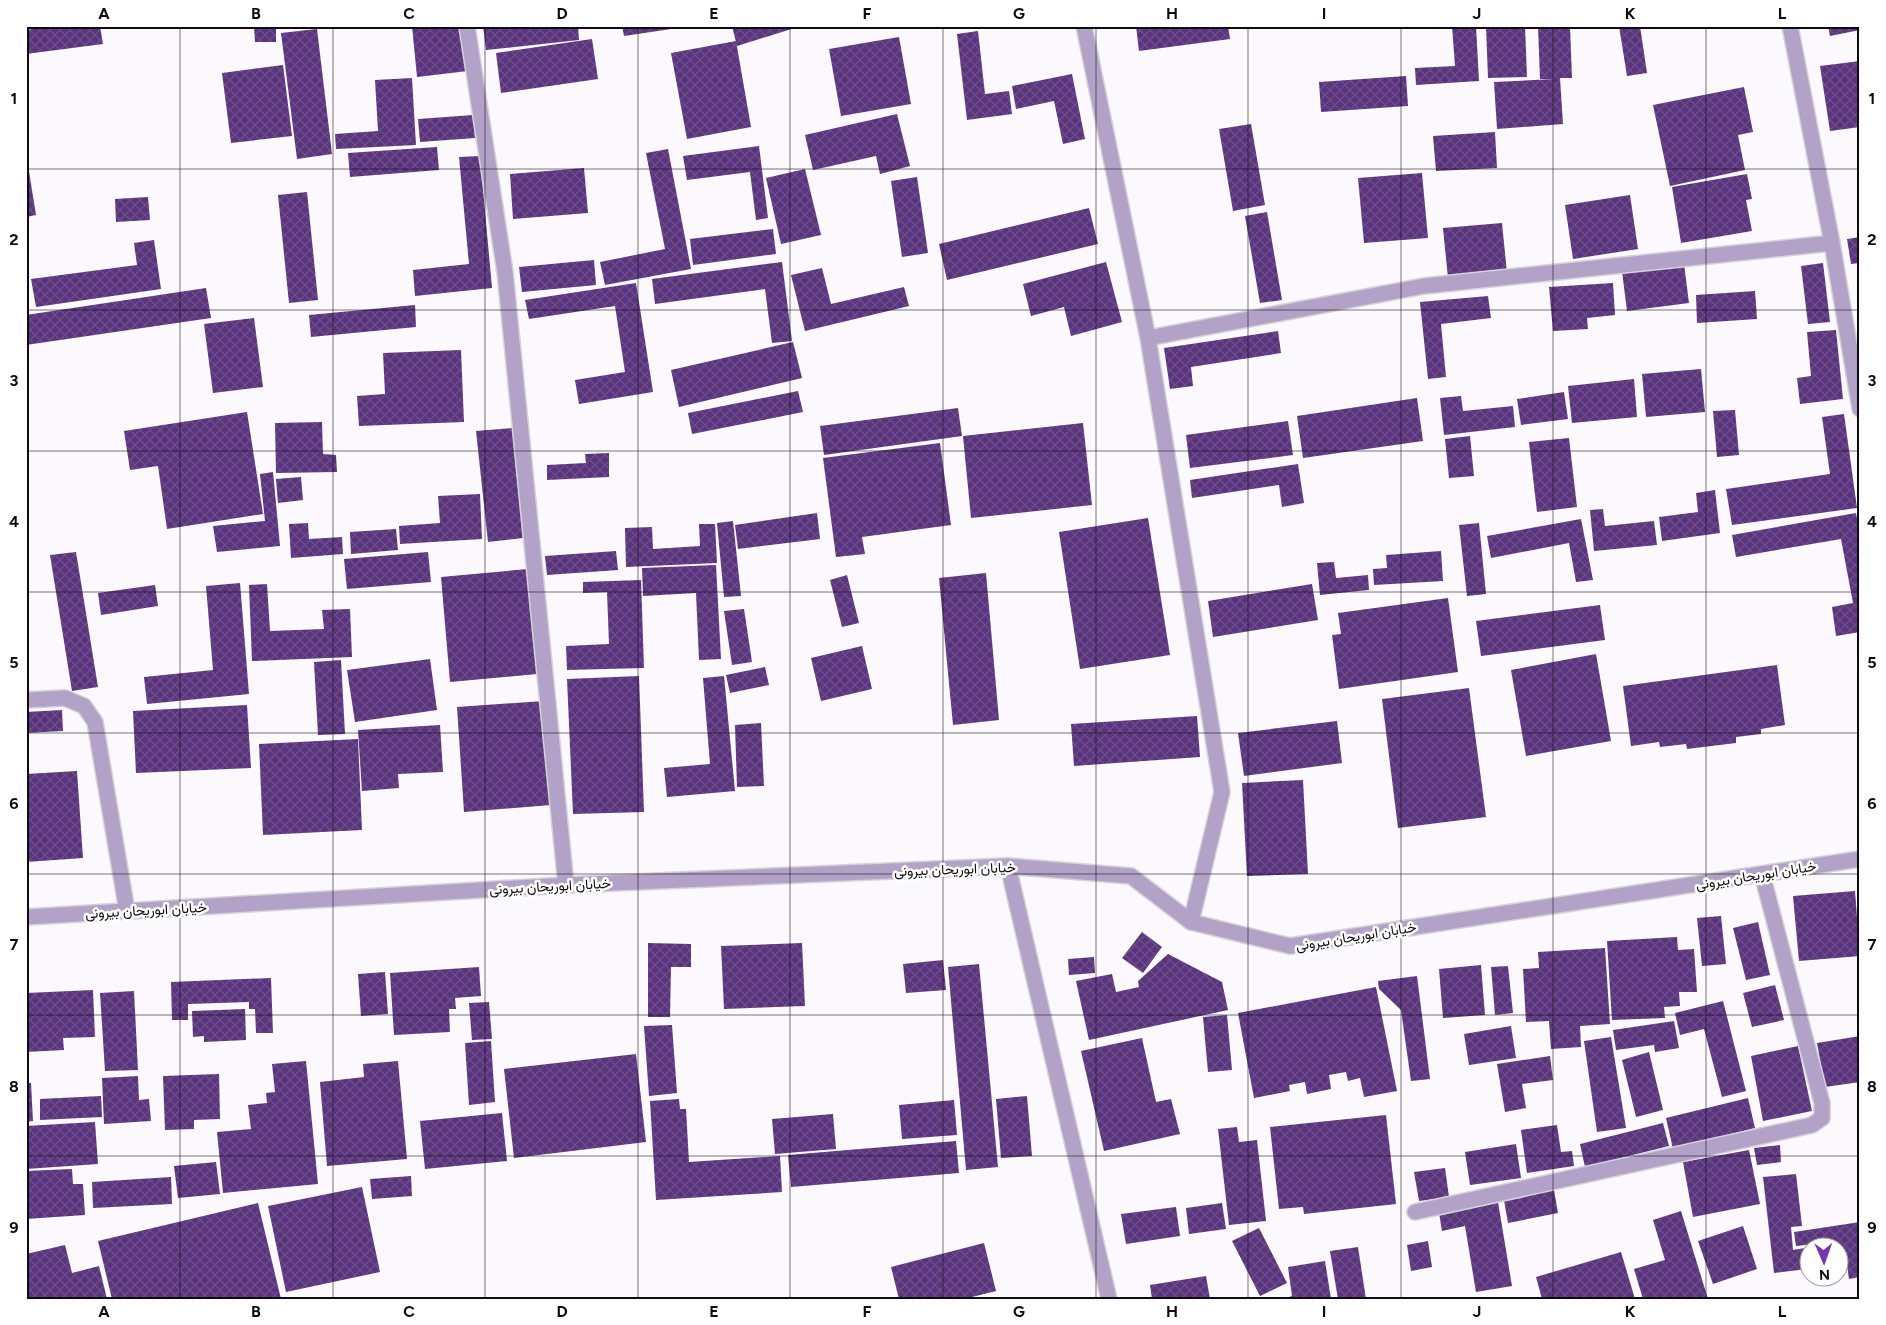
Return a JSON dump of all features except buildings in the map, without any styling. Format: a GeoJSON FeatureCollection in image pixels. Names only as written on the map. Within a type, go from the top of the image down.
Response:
{"type":"FeatureCollection","features":[{"type":"Feature","properties":{"kind":"street"},"geometry":{"type":"LineString","coordinates":[[467,26],[505,272],[566,885]]}},
{"type":"Feature","properties":{"kind":"street"},"geometry":{"type":"LineString","coordinates":[[1084,26],[1148,338],[1222,792],[1191,922]]}},
{"type":"Feature","properties":{"kind":"street"},"geometry":{"type":"LineString","coordinates":[[1790,26],[1832,243],[1860,408]]}},
{"type":"Feature","properties":{"kind":"street"},"geometry":{"type":"LineString","coordinates":[[1148,338],[1424,286],[1832,243]]}},
{"type":"Feature","properties":{"kind":"street"},"geometry":{"type":"LineString","coordinates":[[26,700],[65,698],[84,706],[95,722],[127,911]]}},
{"type":"Feature","properties":{"kind":"street","name":"خیابان ابوریحان بیرونی"},"geometry":{"type":"LineString","coordinates":[[26,917],[566,885],[1008,866],[1131,876],[1191,922],[1290,946],[1860,859]]}},
{"type":"Feature","properties":{"kind":"street"},"geometry":{"type":"LineString","coordinates":[[1008,866],[1109,1299]]}},
{"type":"Feature","properties":{"kind":"street"},"geometry":{"type":"LineString","coordinates":[[1415,1212],[1812,1125],[1822,1118],[1822,1103],[1762,874]]}}]}
